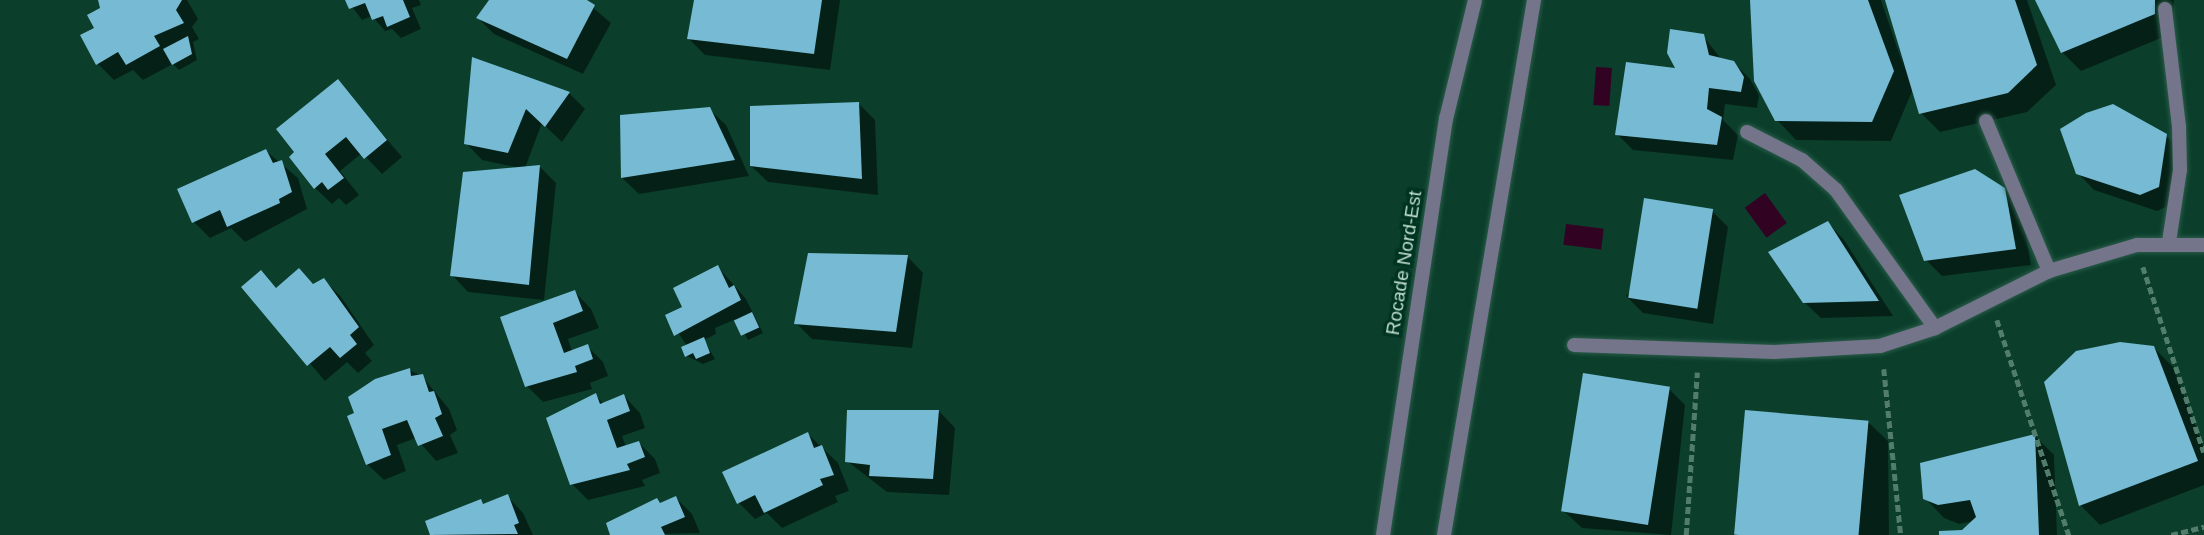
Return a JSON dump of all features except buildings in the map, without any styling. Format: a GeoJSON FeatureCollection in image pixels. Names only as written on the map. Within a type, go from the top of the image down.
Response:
{"type":"FeatureCollection","features":[{"type":"Feature","properties":{"kind":"street","name":"Rocade Nord-Est"},"geometry":{"type":"LineString","coordinates":[[1383,535],[1446,119],[1475,0]]}},
{"type":"Feature","properties":{"kind":"street"},"geometry":{"type":"LineString","coordinates":[[1444,535],[1534,0]]}},
{"type":"Feature","properties":{"kind":"street"},"geometry":{"type":"LineString","coordinates":[[2165,9],[2179,127],[2180,170],[2169,242]]}},
{"type":"Feature","properties":{"kind":"street"},"geometry":{"type":"LineString","coordinates":[[1986,121],[2049,271]]}},
{"type":"Feature","properties":{"kind":"street"},"geometry":{"type":"LineString","coordinates":[[1747,132],[1802,160],[1836,190],[1935,328]]}},
{"type":"Feature","properties":{"kind":"street"},"geometry":{"type":"LineString","coordinates":[[1574,345],[1700,351],[1830,351],[1880,346],[1935,328],[2049,271],[2137,245],[2169,242],[2204,245]]}},
{"type":"Feature","properties":{"kind":"path"},"geometry":{"type":"LineString","coordinates":[[2137,245],[2158,324],[2204,452]]}},
{"type":"Feature","properties":{"kind":"path"},"geometry":{"type":"LineString","coordinates":[[1989,300],[2069,535]]}},
{"type":"Feature","properties":{"kind":"path"},"geometry":{"type":"LineString","coordinates":[[1880,346],[1901,535]]}},
{"type":"Feature","properties":{"kind":"path"},"geometry":{"type":"LineString","coordinates":[[1686,535],[1690,415],[1700,351]]}},
{"type":"Feature","properties":{"kind":"path"},"geometry":{"type":"LineString","coordinates":[[2171,535],[2204,525]]}},
{"type":"Feature","properties":{"kind":"shaded area"},"geometry":{"type":"Polygon","coordinates":[[[1596,67],[1612,68],[1609,106],[1593,105],[1596,67]]]}},
{"type":"Feature","properties":{"kind":"shaded area"},"geometry":{"type":"Polygon","coordinates":[[[1765,193],[1787,223],[1767,238],[1745,208],[1765,193]]]}},
{"type":"Feature","properties":{"kind":"shaded area"},"geometry":{"type":"Polygon","coordinates":[[[1566,224],[1604,229],[1601,249],[1563,245],[1566,224]]]}}]}
